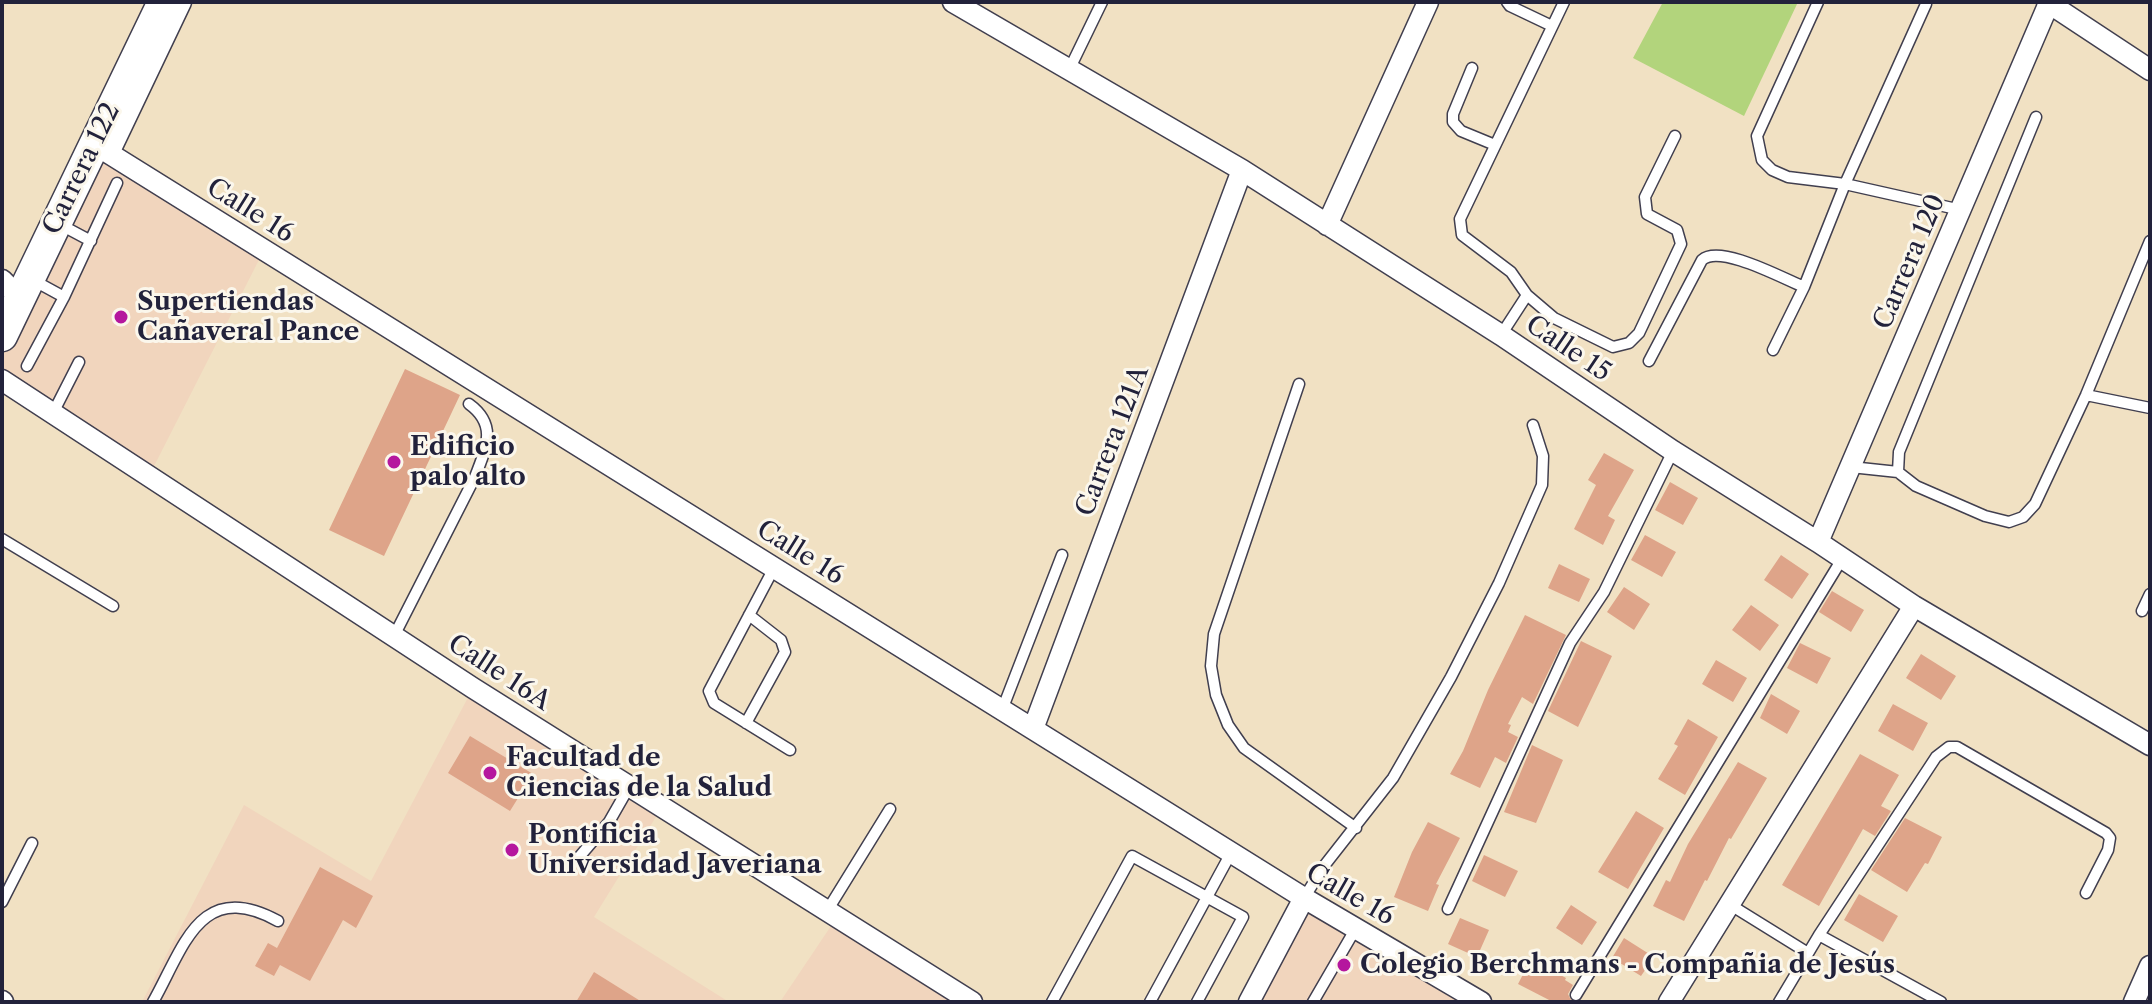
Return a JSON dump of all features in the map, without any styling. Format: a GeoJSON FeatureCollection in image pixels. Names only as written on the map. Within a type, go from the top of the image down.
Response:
{"type":"FeatureCollection","features":[{"type":"Feature","properties":{"kind":"street","name":"Carrera 122"},"geometry":{"type":"LineString","coordinates":[[102,149],[163,2]]}},
{"type":"Feature","properties":{"kind":"street","name":"Carrera 122"},"geometry":{"type":"LineString","coordinates":[[2,336],[17,285],[102,149],[181,2]]}},
{"type":"Feature","properties":{"kind":"street","name":"Calle 15"},"geometry":{"type":"LineString","coordinates":[[953,2],[1242,170],[1501,335],[1673,451],[1914,606],[2150,745]]}},
{"type":"Feature","properties":{"kind":"street"},"geometry":{"type":"LineString","coordinates":[[1327,225],[1428,2]]}},
{"type":"Feature","properties":{"kind":"street"},"geometry":{"type":"LineString","coordinates":[[2048,3],[2150,70]]}},
{"type":"Feature","properties":{"kind":"street","name":"Carrera 120"},"geometry":{"type":"LineString","coordinates":[[1818,542],[2048,3]]}},
{"type":"Feature","properties":{"kind":"street","name":"Calle 16"},"geometry":{"type":"LineString","coordinates":[[102,149],[1231,853],[1481,1002]]}},
{"type":"Feature","properties":{"kind":"street","name":"Carrera 121A"},"geometry":{"type":"LineString","coordinates":[[1033,729],[1242,170]]}},
{"type":"Feature","properties":{"kind":"street","name":"Calle 16A"},"geometry":{"type":"LineString","coordinates":[[2,380],[629,787],[972,1002]]}},
{"type":"Feature","properties":{"kind":"street"},"geometry":{"type":"LineString","coordinates":[[1669,1002],[1914,606]]}},
{"type":"Feature","properties":{"kind":"street"},"geometry":{"type":"LineString","coordinates":[[1249,1002],[1304,898]]}},
{"type":"Feature","properties":{"kind":"street"},"geometry":{"type":"LineString","coordinates":[[2134,1002],[2150,966]]}},
{"type":"Feature","properties":{"kind":"lane"},"geometry":{"type":"LineString","coordinates":[[1069,70],[1102,2]]}},
{"type":"Feature","properties":{"kind":"lane"},"geometry":{"type":"LineString","coordinates":[[1507,2],[1552,26]]}},
{"type":"Feature","properties":{"kind":"lane"},"geometry":{"type":"LineString","coordinates":[[1564,2],[1460,219],[1462,235],[1511,272],[1527,295],[1554,318],[1613,347],[1629,343],[1639,333],[1681,244],[1677,230],[1647,214],[1645,206],[1645,197],[1675,136]]}},
{"type":"Feature","properties":{"kind":"lane"},"geometry":{"type":"LineString","coordinates":[[1818,2],[1757,136],[1762,160],[1772,170],[1788,177],[1845,184],[1961,210]]}},
{"type":"Feature","properties":{"kind":"lane"},"geometry":{"type":"LineString","coordinates":[[1773,350],[1804,287],[1845,184],[1926,4]]}},
{"type":"Feature","properties":{"kind":"lane"},"geometry":{"type":"LineString","coordinates":[[1472,68],[1453,114],[1453,122],[1461,131],[1495,145]]}},
{"type":"Feature","properties":{"kind":"lane"},"geometry":{"type":"LineString","coordinates":[[1898,472],[1899,452],[2036,117]]}},
{"type":"Feature","properties":{"kind":"lane"},"geometry":{"type":"LineString","coordinates":[[27,366],[64,297],[117,183]]}},
{"type":"Feature","properties":{"kind":"lane"},"geometry":{"type":"LineString","coordinates":[[57,222],[91,241]]}},
{"type":"Feature","properties":{"kind":"lane"},"geometry":{"type":"LineString","coordinates":[[1851,467],[1898,472],[1916,486],[1985,516],[2009,522],[2023,517],[2035,504],[2086,395],[2150,241]]}},
{"type":"Feature","properties":{"kind":"lane"},"geometry":{"type":"LineString","coordinates":[[1649,361],[1706,256],[1725,255],[1804,287]]}},
{"type":"Feature","properties":{"kind":"lane"},"geometry":{"type":"LineString","coordinates":[[17,285],[64,297]]}},
{"type":"Feature","properties":{"kind":"lane"},"geometry":{"type":"LineString","coordinates":[[1501,335],[1527,295]]}},
{"type":"Feature","properties":{"kind":"lane"},"geometry":{"type":"LineString","coordinates":[[53,413],[79,362]]}},
{"type":"Feature","properties":{"kind":"lane"},"geometry":{"type":"LineString","coordinates":[[1299,384],[1214,634],[1211,666],[1216,695],[1228,725],[1244,748],[1356,828]]}},
{"type":"Feature","properties":{"kind":"lane"},"geometry":{"type":"LineString","coordinates":[[2086,395],[2150,408]]}},
{"type":"Feature","properties":{"kind":"lane"},"geometry":{"type":"LineString","coordinates":[[394,636],[485,452],[488,432],[485,420],[469,404]]}},
{"type":"Feature","properties":{"kind":"lane"},"geometry":{"type":"LineString","coordinates":[[1304,898],[1324,866],[1356,828],[1400,766],[1451,677],[1499,583],[1542,485],[1543,456],[1533,425]]}},
{"type":"Feature","properties":{"kind":"lane"},"geometry":{"type":"LineString","coordinates":[[1448,909],[1570,643],[1604,592],[1673,451]]}},
{"type":"Feature","properties":{"kind":"lane"},"geometry":{"type":"LineString","coordinates":[[2,539],[113,606]]}},
{"type":"Feature","properties":{"kind":"lane"},"geometry":{"type":"LineString","coordinates":[[1002,710],[1062,555]]}},
{"type":"Feature","properties":{"kind":"lane"},"geometry":{"type":"LineString","coordinates":[[1576,995],[1842,559]]}},
{"type":"Feature","properties":{"kind":"lane"},"geometry":{"type":"LineString","coordinates":[[774,568],[709,691],[714,703],[790,750]]}},
{"type":"Feature","properties":{"kind":"lane"},"geometry":{"type":"LineString","coordinates":[[2142,611],[2150,594]]}},
{"type":"Feature","properties":{"kind":"lane"},"geometry":{"type":"LineString","coordinates":[[746,723],[785,652],[781,640],[749,615]]}},
{"type":"Feature","properties":{"kind":"lane"},"geometry":{"type":"LineString","coordinates":[[1779,1002],[1819,935],[1936,757],[1949,747],[1957,747],[2106,833],[2110,838],[2108,850],[2086,893]]}},
{"type":"Feature","properties":{"kind":"lane"},"geometry":{"type":"LineString","coordinates":[[580,856],[609,822],[629,787]]}},
{"type":"Feature","properties":{"kind":"lane"},"geometry":{"type":"LineString","coordinates":[[827,911],[890,809]]}},
{"type":"Feature","properties":{"kind":"lane"},"geometry":{"type":"LineString","coordinates":[[2,902],[32,843]]}},
{"type":"Feature","properties":{"kind":"lane"},"geometry":{"type":"LineString","coordinates":[[1150,1002],[1231,853]]}},
{"type":"Feature","properties":{"kind":"lane"},"geometry":{"type":"LineString","coordinates":[[1052,1002],[1132,856],[1243,917],[1197,1002]]}},
{"type":"Feature","properties":{"kind":"lane"},"geometry":{"type":"LineString","coordinates":[[1729,904],[1808,953]]}},
{"type":"Feature","properties":{"kind":"lane"},"geometry":{"type":"LineString","coordinates":[[153,1002],[197,922],[215,909],[237,908],[264,913],[278,921]]}},
{"type":"Feature","properties":{"kind":"lane"},"geometry":{"type":"LineString","coordinates":[[1313,1002],[1356,928]]}},
{"type":"Feature","properties":{"kind":"lane"},"geometry":{"type":"LineString","coordinates":[[1819,935],[1941,1002]]}},
{"type":"Feature","properties":{"kind":"shaded area","name":"Supertiendas Cañaveral Pance"},"geometry":{"type":"Polygon","coordinates":[[[94,144],[264,250],[149,476],[2,380],[2,280],[20,297],[94,144]]]}},
{"type":"Feature","properties":{"kind":"shaded area","name":"Pontificia Universidad Javeriana"},"geometry":{"type":"Polygon","coordinates":[[[473,688],[662,807],[594,917],[729,1002],[142,1002],[244,805],[371,881],[473,688]]]}},
{"type":"Feature","properties":{"kind":"shaded area","name":"Colegio Berchmans - Compañia de Jesús"},"geometry":{"type":"Polygon","coordinates":[[[1304,898],[1481,1002],[1249,1002],[1304,898]]]}},
{"type":"Feature","properties":{"kind":"shaded area","name":"Pontificia Universidad Javeriana"},"geometry":{"type":"Polygon","coordinates":[[[837,917],[972,1002],[780,1002],[837,917]]]}},
{"type":"Feature","properties":{"kind":"green space"},"geometry":{"type":"Polygon","coordinates":[[[1663,2],[1798,2],[1744,116],[1633,58],[1663,2]]]}},
{"type":"Feature","properties":{"kind":"building","name":"Edificio palo alto"},"geometry":{"type":"Polygon","coordinates":[[[405,369],[460,395],[384,556],[329,530],[405,369]]]}},
{"type":"Feature","properties":{"kind":"building"},"geometry":{"type":"Polygon","coordinates":[[[1604,453],[1634,470],[1608,516],[1615,520],[1603,545],[1574,529],[1596,485],[1588,480],[1604,453]]]}},
{"type":"Feature","properties":{"kind":"building"},"geometry":{"type":"Polygon","coordinates":[[[1670,482],[1698,498],[1683,525],[1655,510],[1670,482]]]}},
{"type":"Feature","properties":{"kind":"building"},"geometry":{"type":"Polygon","coordinates":[[[1645,535],[1676,552],[1662,577],[1631,560],[1645,535]]]}},
{"type":"Feature","properties":{"kind":"building"},"geometry":{"type":"Polygon","coordinates":[[[1781,555],[1809,574],[1792,599],[1764,580],[1781,555]]]}},
{"type":"Feature","properties":{"kind":"building"},"geometry":{"type":"Polygon","coordinates":[[[1559,564],[1590,579],[1579,602],[1548,588],[1559,564]]]}},
{"type":"Feature","properties":{"kind":"building"},"geometry":{"type":"Polygon","coordinates":[[[1624,587],[1650,604],[1634,630],[1607,612],[1624,587]]]}},
{"type":"Feature","properties":{"kind":"building"},"geometry":{"type":"Polygon","coordinates":[[[1832,591],[1864,610],[1851,632],[1819,612],[1832,591]]]}},
{"type":"Feature","properties":{"kind":"building"},"geometry":{"type":"Polygon","coordinates":[[[1751,605],[1779,625],[1760,651],[1732,630],[1751,605]]]}},
{"type":"Feature","properties":{"kind":"building"},"geometry":{"type":"Polygon","coordinates":[[[1525,615],[1566,635],[1533,704],[1522,697],[1508,724],[1511,725],[1508,732],[1518,737],[1506,763],[1495,757],[1480,788],[1450,774],[1525,615]]]}},
{"type":"Feature","properties":{"kind":"building"},"geometry":{"type":"Polygon","coordinates":[[[1581,641],[1612,656],[1578,727],[1548,711],[1581,641]]]}},
{"type":"Feature","properties":{"kind":"building"},"geometry":{"type":"Polygon","coordinates":[[[1800,643],[1831,658],[1817,684],[1787,668],[1800,643]]]}},
{"type":"Feature","properties":{"kind":"building"},"geometry":{"type":"Polygon","coordinates":[[[1921,654],[1956,676],[1941,700],[1906,678],[1921,654]]]}},
{"type":"Feature","properties":{"kind":"building"},"geometry":{"type":"Polygon","coordinates":[[[1716,660],[1747,678],[1733,702],[1702,684],[1716,660]]]}},
{"type":"Feature","properties":{"kind":"building"},"geometry":{"type":"Polygon","coordinates":[[[1771,694],[1800,711],[1787,734],[1760,718],[1771,694]]]}},
{"type":"Feature","properties":{"kind":"building"},"geometry":{"type":"Polygon","coordinates":[[[1893,704],[1928,723],[1913,751],[1878,731],[1893,704]]]}},
{"type":"Feature","properties":{"kind":"building"},"geometry":{"type":"Polygon","coordinates":[[[1688,719],[1718,737],[1685,795],[1658,779],[1678,746],[1674,744],[1688,719]]]}},
{"type":"Feature","properties":{"kind":"building","name":"Facultad de Ciencias de la Salud"},"geometry":{"type":"Polygon","coordinates":[[[470,736],[533,774],[510,811],[448,773],[470,736]]]}},
{"type":"Feature","properties":{"kind":"building"},"geometry":{"type":"Polygon","coordinates":[[[1532,745],[1563,760],[1536,823],[1504,812],[1532,745]]]}},
{"type":"Feature","properties":{"kind":"building"},"geometry":{"type":"Polygon","coordinates":[[[1860,754],[1899,775],[1881,806],[1891,811],[1875,836],[1863,829],[1819,906],[1782,885],[1860,754]]]}},
{"type":"Feature","properties":{"kind":"building"},"geometry":{"type":"Polygon","coordinates":[[[1738,762],[1767,778],[1729,838],[1684,921],[1653,906],[1666,880],[1670,882],[1688,844],[1738,762]]]}},
{"type":"Feature","properties":{"kind":"building"},"geometry":{"type":"Polygon","coordinates":[[[1636,811],[1664,828],[1628,889],[1598,872],[1636,811]]]}},
{"type":"Feature","properties":{"kind":"building"},"geometry":{"type":"Polygon","coordinates":[[[1905,818],[1942,837],[1928,864],[1925,863],[1907,892],[1871,870],[1905,818]]]}},
{"type":"Feature","properties":{"kind":"building"},"geometry":{"type":"Polygon","coordinates":[[[1428,822],[1460,838],[1436,884],[1439,885],[1428,911],[1394,897],[1428,822]]]}},
{"type":"Feature","properties":{"kind":"building"},"geometry":{"type":"Polygon","coordinates":[[[1484,855],[1518,871],[1505,897],[1472,881],[1484,855]]]}},
{"type":"Feature","properties":{"kind":"building"},"geometry":{"type":"Polygon","coordinates":[[[320,867],[373,896],[356,928],[343,920],[310,981],[280,965],[274,976],[255,966],[268,943],[277,948],[320,867]]]}},
{"type":"Feature","properties":{"kind":"building"},"geometry":{"type":"Polygon","coordinates":[[[1859,894],[1898,916],[1883,942],[1844,920],[1859,894]]]}},
{"type":"Feature","properties":{"kind":"building"},"geometry":{"type":"Polygon","coordinates":[[[1571,905],[1597,922],[1582,945],[1556,928],[1571,905]]]}},
{"type":"Feature","properties":{"kind":"building"},"geometry":{"type":"Polygon","coordinates":[[[1460,918],[1489,930],[1477,957],[1448,944],[1460,918]]]}},
{"type":"Feature","properties":{"kind":"building"},"geometry":{"type":"Polygon","coordinates":[[[1624,938],[1654,957],[1641,976],[1612,958],[1624,938]]]}},
{"type":"Feature","properties":{"kind":"building"},"geometry":{"type":"Polygon","coordinates":[[[1531,959],[1573,985],[1568,994],[1572,1002],[1553,1002],[1518,984],[1531,959]]]}},
{"type":"Feature","properties":{"kind":"building"},"geometry":{"type":"Polygon","coordinates":[[[594,972],[642,1002],[576,1002],[594,972]]]}},
{"type":"Feature","properties":{"kind":"place","name":"Supertiendas Cañaveral Pance"},"geometry":{"type":"Point","coordinates":[121,317]}},
{"type":"Feature","properties":{"kind":"place","name":"Edificio palo alto"},"geometry":{"type":"Point","coordinates":[394,462]}},
{"type":"Feature","properties":{"kind":"place","name":"Facultad de Ciencias de la Salud"},"geometry":{"type":"Point","coordinates":[490,773]}},
{"type":"Feature","properties":{"kind":"place","name":"Pontificia Universidad Javeriana"},"geometry":{"type":"Point","coordinates":[512,850]}},
{"type":"Feature","properties":{"kind":"place","name":"Colegio Berchmans - Compañia de Jesús"},"geometry":{"type":"Point","coordinates":[1344,965]}}]}
